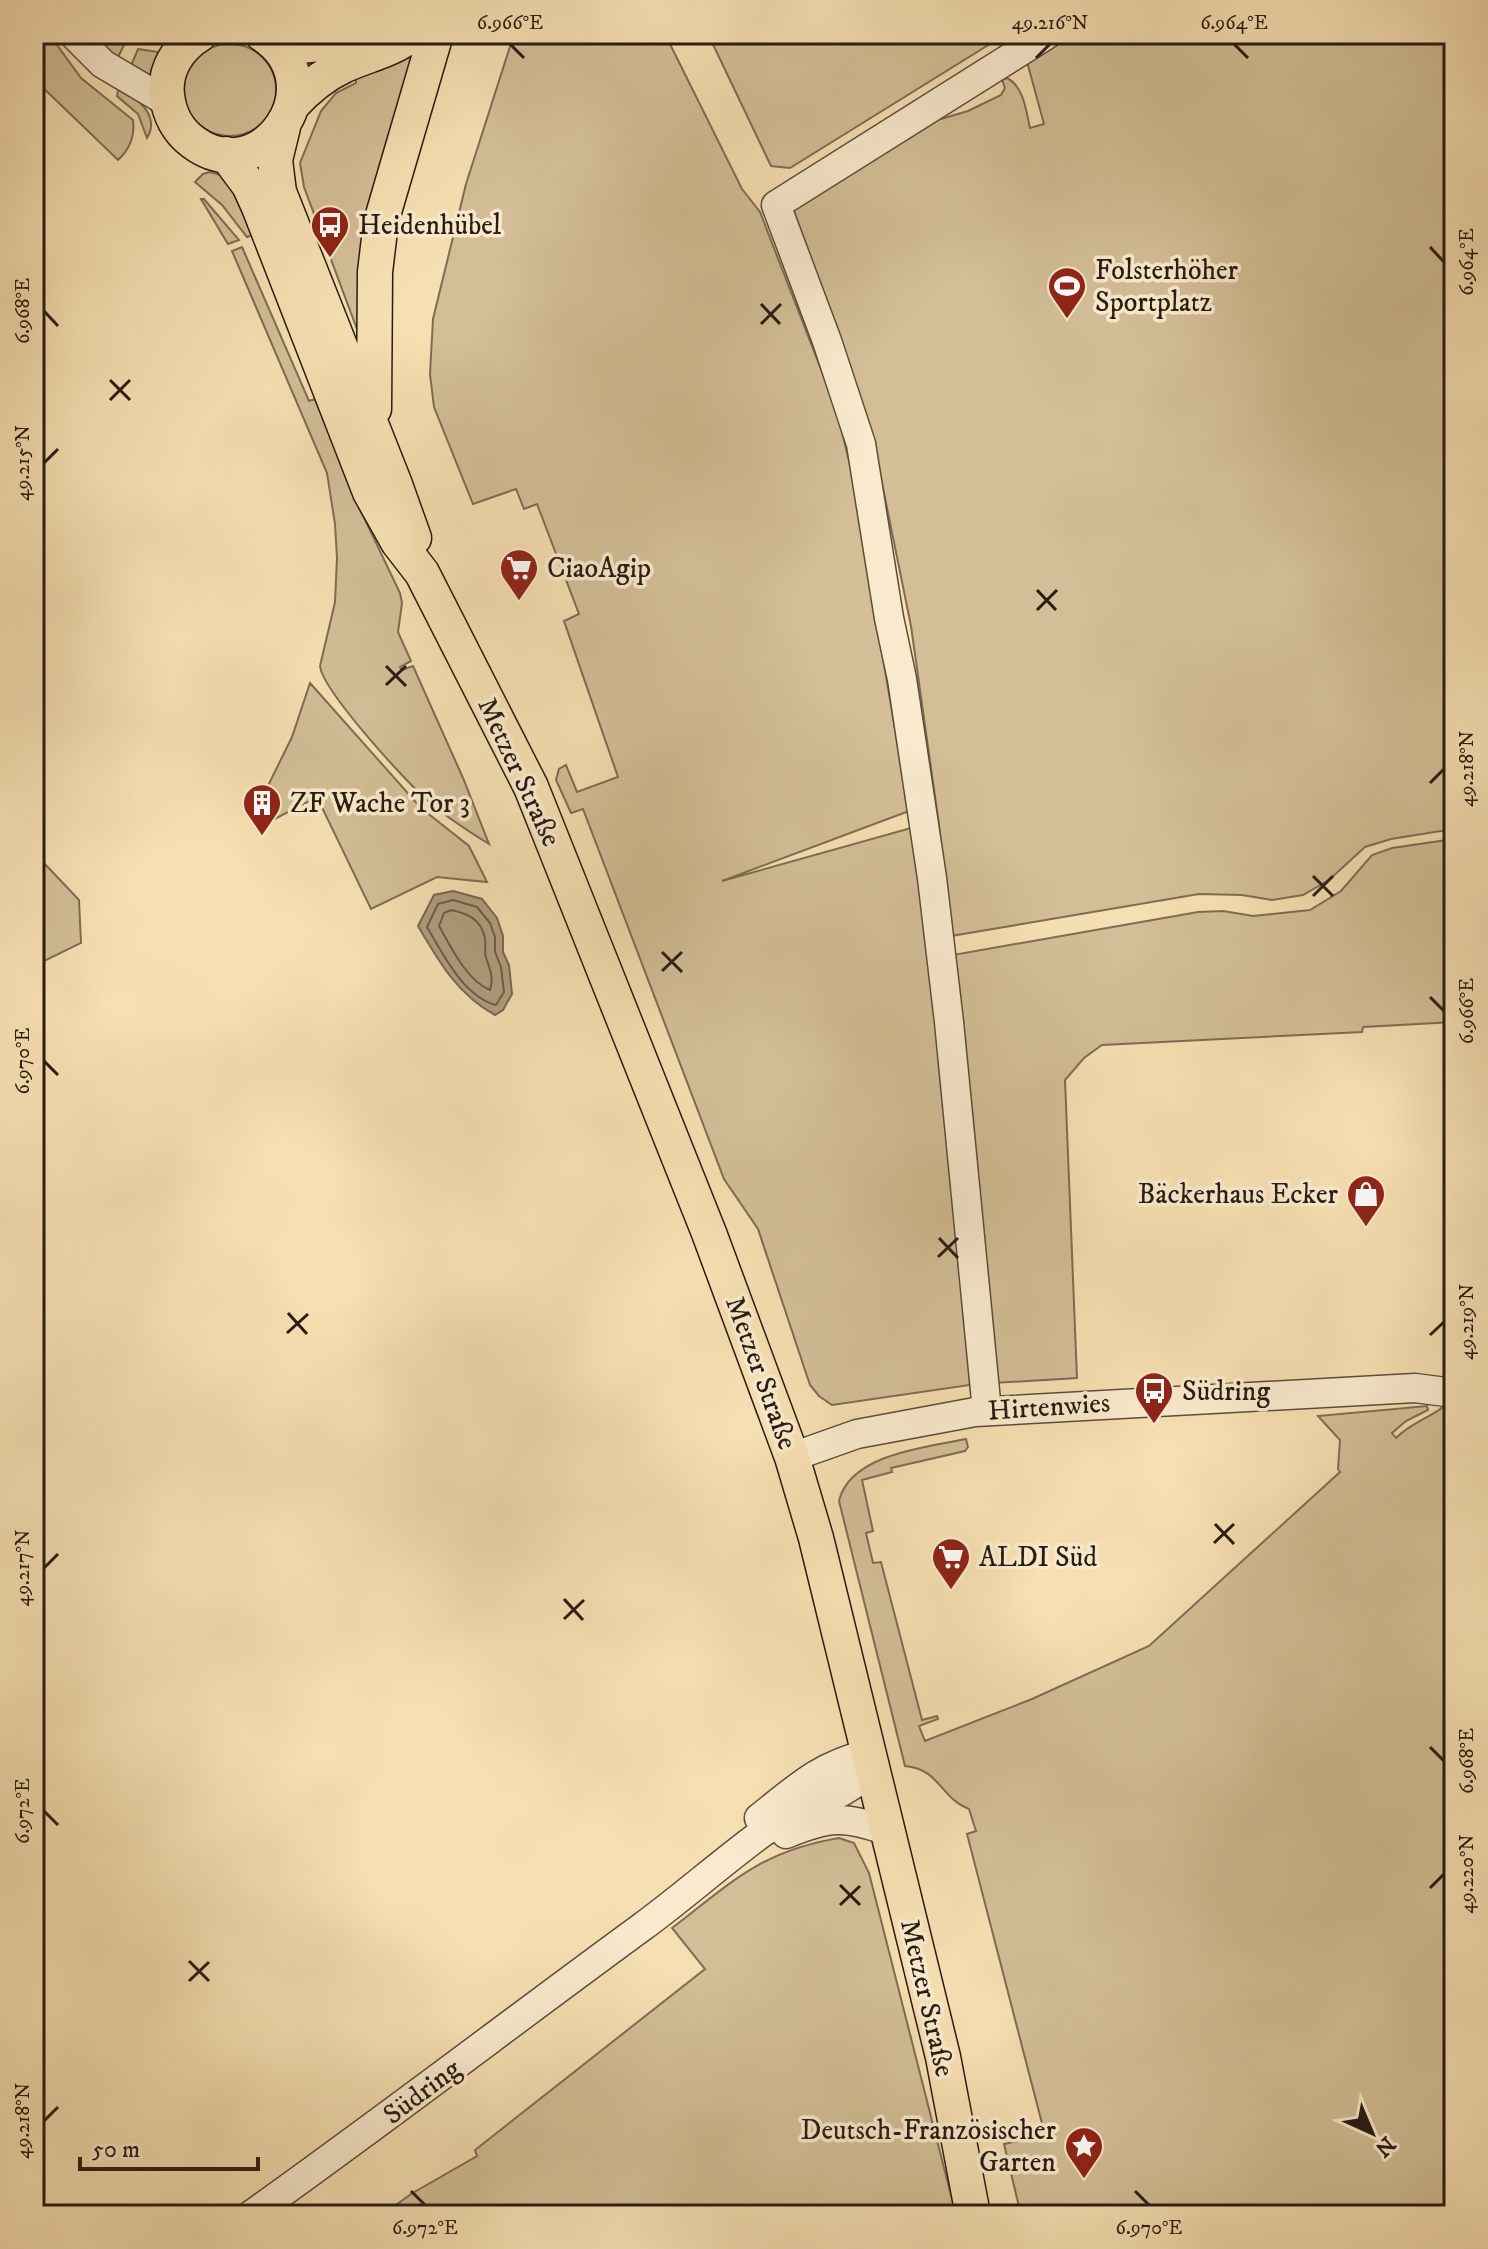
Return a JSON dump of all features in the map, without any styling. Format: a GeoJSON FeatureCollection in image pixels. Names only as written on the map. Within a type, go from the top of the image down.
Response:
{"type":"FeatureCollection","features":[{"type":"Feature","properties":{"kind":"main road"},"geometry":{"type":"LineString","coordinates":[[270,41],[305,47],[354,34]]}},
{"type":"Feature","properties":{"kind":"main road"},"geometry":{"type":"LineString","coordinates":[[193,36],[178,53],[169,71],[166,90],[169,103],[174,120],[185,135],[204,149],[226,154],[248,152],[260,147],[312,84],[343,66],[390,49],[412,34]]}},
{"type":"Feature","properties":{"kind":"main road"},"geometry":{"type":"LineString","coordinates":[[375,434],[375,284],[381,222],[436,34]]}},
{"type":"Feature","properties":{"kind":"main road","name":"Metzer Straße"},"geometry":{"type":"LineString","coordinates":[[270,41],[286,57],[294,81],[275,160],[279,192],[413,534],[422,573]]}},
{"type":"Feature","properties":{"kind":"main road","name":"Metzer Straße"},"geometry":{"type":"LineString","coordinates":[[226,154],[249,185],[259,207],[370,492],[398,542],[422,573],[531,787],[709,1233],[792,1457],[816,1538],[943,2057],[973,2215]]}},
{"type":"Feature","properties":{"kind":"street"},"geometry":{"type":"LineString","coordinates":[[73,34],[103,64],[169,103]]}},
{"type":"Feature","properties":{"kind":"street"},"geometry":{"type":"LineString","coordinates":[[987,1411],[932,878],[902,679],[861,444],[827,341],[776,205],[1048,34]]}},
{"type":"Feature","properties":{"kind":"street","name":"Hirtenwies"},"geometry":{"type":"LineString","coordinates":[[792,1457],[857,1434],[987,1411],[1415,1388],[1454,1393]]}},
{"type":"Feature","properties":{"kind":"street","name":"Südring"},"geometry":{"type":"LineString","coordinates":[[588,1964],[636,1919],[813,1774],[841,1760],[869,1762]]}},
{"type":"Feature","properties":{"kind":"street","name":"Südring"},"geometry":{"type":"LineString","coordinates":[[251,2215],[422,2092],[786,1817],[850,1788],[869,1762]]}},
{"type":"Feature","properties":{"kind":"street","name":"Südring"},"geometry":{"type":"LineString","coordinates":[[736,1853],[795,1830],[839,1819],[859,1821],[887,1831]]}},
{"type":"Feature","properties":{"kind":"shaded area"},"geometry":{"type":"Polygon","coordinates":[[[34,34],[49,34],[81,78],[133,120],[131,142],[118,160],[34,79],[34,34]]]}},
{"type":"Feature","properties":{"kind":"shaded area"},"geometry":{"type":"Polygon","coordinates":[[[89,34],[152,34],[128,37],[116,61],[89,34]]]}},
{"type":"Feature","properties":{"kind":"shaded area"},"geometry":{"type":"Polygon","coordinates":[[[514,34],[665,34],[742,189],[760,212],[836,408],[850,465],[909,811],[722,881],[911,828],[928,950],[969,1348],[970,1385],[832,1405],[810,1385],[758,1229],[724,1179],[583,809],[571,813],[556,780],[559,769],[566,765],[577,792],[618,777],[564,621],[579,614],[537,504],[524,509],[516,489],[473,504],[434,407],[430,374],[433,319],[466,184],[514,34]]]}},
{"type":"Feature","properties":{"kind":"shaded area"},"geometry":{"type":"Polygon","coordinates":[[[708,34],[1006,34],[790,168],[771,166],[708,34]]]}},
{"type":"Feature","properties":{"kind":"shaded area"},"geometry":{"type":"Polygon","coordinates":[[[1070,34],[1454,34],[1454,829],[1391,839],[1365,847],[1329,880],[1303,895],[1272,900],[1242,895],[1199,894],[951,936],[911,626],[873,439],[793,208],[927,123],[968,111],[1001,95],[1005,88],[1002,80],[1007,78],[1021,93],[1030,128],[1044,124],[1026,58],[1070,34]]]}},
{"type":"Feature","properties":{"kind":"shaded area"},"geometry":{"type":"Polygon","coordinates":[[[221,44],[239,44],[256,51],[269,64],[276,90],[269,116],[256,129],[239,136],[221,136],[204,129],[191,116],[184,99],[184,81],[191,64],[204,51],[221,44]]]}},
{"type":"Feature","properties":{"kind":"shaded area"},"geometry":{"type":"Polygon","coordinates":[[[138,49],[158,52],[149,82],[130,68],[138,49]]]}},
{"type":"Feature","properties":{"kind":"shaded area"},"geometry":{"type":"Polygon","coordinates":[[[418,51],[364,348],[304,187],[300,163],[321,111],[336,93],[356,83],[356,77],[418,51]]]}},
{"type":"Feature","properties":{"kind":"shaded area"},"geometry":{"type":"Polygon","coordinates":[[[119,86],[149,115],[151,130],[147,138],[138,114],[117,96],[119,86]]]}},
{"type":"Feature","properties":{"kind":"shaded area"},"geometry":{"type":"Polygon","coordinates":[[[210,172],[227,177],[259,233],[247,237],[222,205],[195,182],[210,172]]]}},
{"type":"Feature","properties":{"kind":"shaded area"},"geometry":{"type":"Polygon","coordinates":[[[201,199],[204,199],[239,240],[228,244],[201,199]]]}},
{"type":"Feature","properties":{"kind":"shaded area"},"geometry":{"type":"Polygon","coordinates":[[[242,247],[309,401],[315,399],[357,503],[400,593],[402,603],[398,632],[411,661],[400,667],[402,670],[413,666],[489,844],[417,791],[366,735],[324,678],[320,666],[335,602],[337,558],[327,473],[232,251],[242,247]]]}},
{"type":"Feature","properties":{"kind":"shaded area"},"geometry":{"type":"Polygon","coordinates":[[[310,683],[421,808],[469,846],[487,882],[437,877],[371,909],[317,797],[267,823],[258,806],[292,737],[310,683]]]}},
{"type":"Feature","properties":{"kind":"shaded area"},"geometry":{"type":"Polygon","coordinates":[[[1454,839],[1454,1022],[1363,1027],[1362,1032],[1102,1045],[1084,1058],[1065,1080],[1077,1378],[993,1383],[953,955],[1198,912],[1223,911],[1253,916],[1310,910],[1341,891],[1372,855],[1392,848],[1454,839]]]}},
{"type":"Feature","properties":{"kind":"shaded area"},"geometry":{"type":"Polygon","coordinates":[[[43,862],[79,900],[81,943],[34,966],[34,865],[43,862]]]}},
{"type":"Feature","properties":{"kind":"shaded area"},"geometry":{"type":"Polygon","coordinates":[[[1454,1396],[1454,2215],[1021,2215],[1004,2144],[1045,2135],[967,1834],[976,1831],[969,1809],[952,1798],[926,1773],[905,1766],[839,1501],[846,1485],[858,1473],[892,1455],[966,1439],[968,1447],[965,1451],[891,1468],[892,1472],[862,1480],[873,1531],[866,1533],[873,1563],[881,1562],[922,1720],[937,1716],[938,1719],[919,1726],[925,1741],[1032,1699],[1149,1646],[1340,1472],[1340,1440],[1318,1416],[1427,1406],[1428,1410],[1406,1421],[1392,1433],[1396,1438],[1454,1396]]]}},
{"type":"Feature","properties":{"kind":"shaded area"},"geometry":{"type":"Polygon","coordinates":[[[839,1838],[854,1843],[869,1873],[956,2215],[382,2215],[411,2194],[477,2156],[475,2150],[705,1969],[672,1928],[731,1883],[768,1860],[788,1851],[839,1838]]]}},
{"type":"Feature","properties":{"kind":"water"},"geometry":{"type":"Polygon","coordinates":[[[453,891],[482,899],[497,918],[503,936],[503,952],[509,965],[512,994],[503,1010],[495,1015],[460,988],[418,926],[434,895],[453,891]]]}},
{"type":"Feature","properties":{"kind":"place","name":"Heidenhübel"},"geometry":{"type":"Point","coordinates":[330,259]}},
{"type":"Feature","properties":{"kind":"place","name":"Folsterhöher Sportplatz"},"geometry":{"type":"Point","coordinates":[1067,320]}},
{"type":"Feature","properties":{"kind":"place","name":"CiaoAgip"},"geometry":{"type":"Point","coordinates":[519,602]}},
{"type":"Feature","properties":{"kind":"place","name":"ZF Wache Tor 3"},"geometry":{"type":"Point","coordinates":[262,837]}},
{"type":"Feature","properties":{"kind":"place","name":"Bäckerhaus Ecker"},"geometry":{"type":"Point","coordinates":[1366,1228]}},
{"type":"Feature","properties":{"kind":"place","name":"Südring"},"geometry":{"type":"Point","coordinates":[1154,1425]}},
{"type":"Feature","properties":{"kind":"place","name":"ALDI Süd"},"geometry":{"type":"Point","coordinates":[951,1591]}},
{"type":"Feature","properties":{"kind":"place","name":"Deutsch-Französischer Garten"},"geometry":{"type":"Point","coordinates":[1084,2180]}}]}
